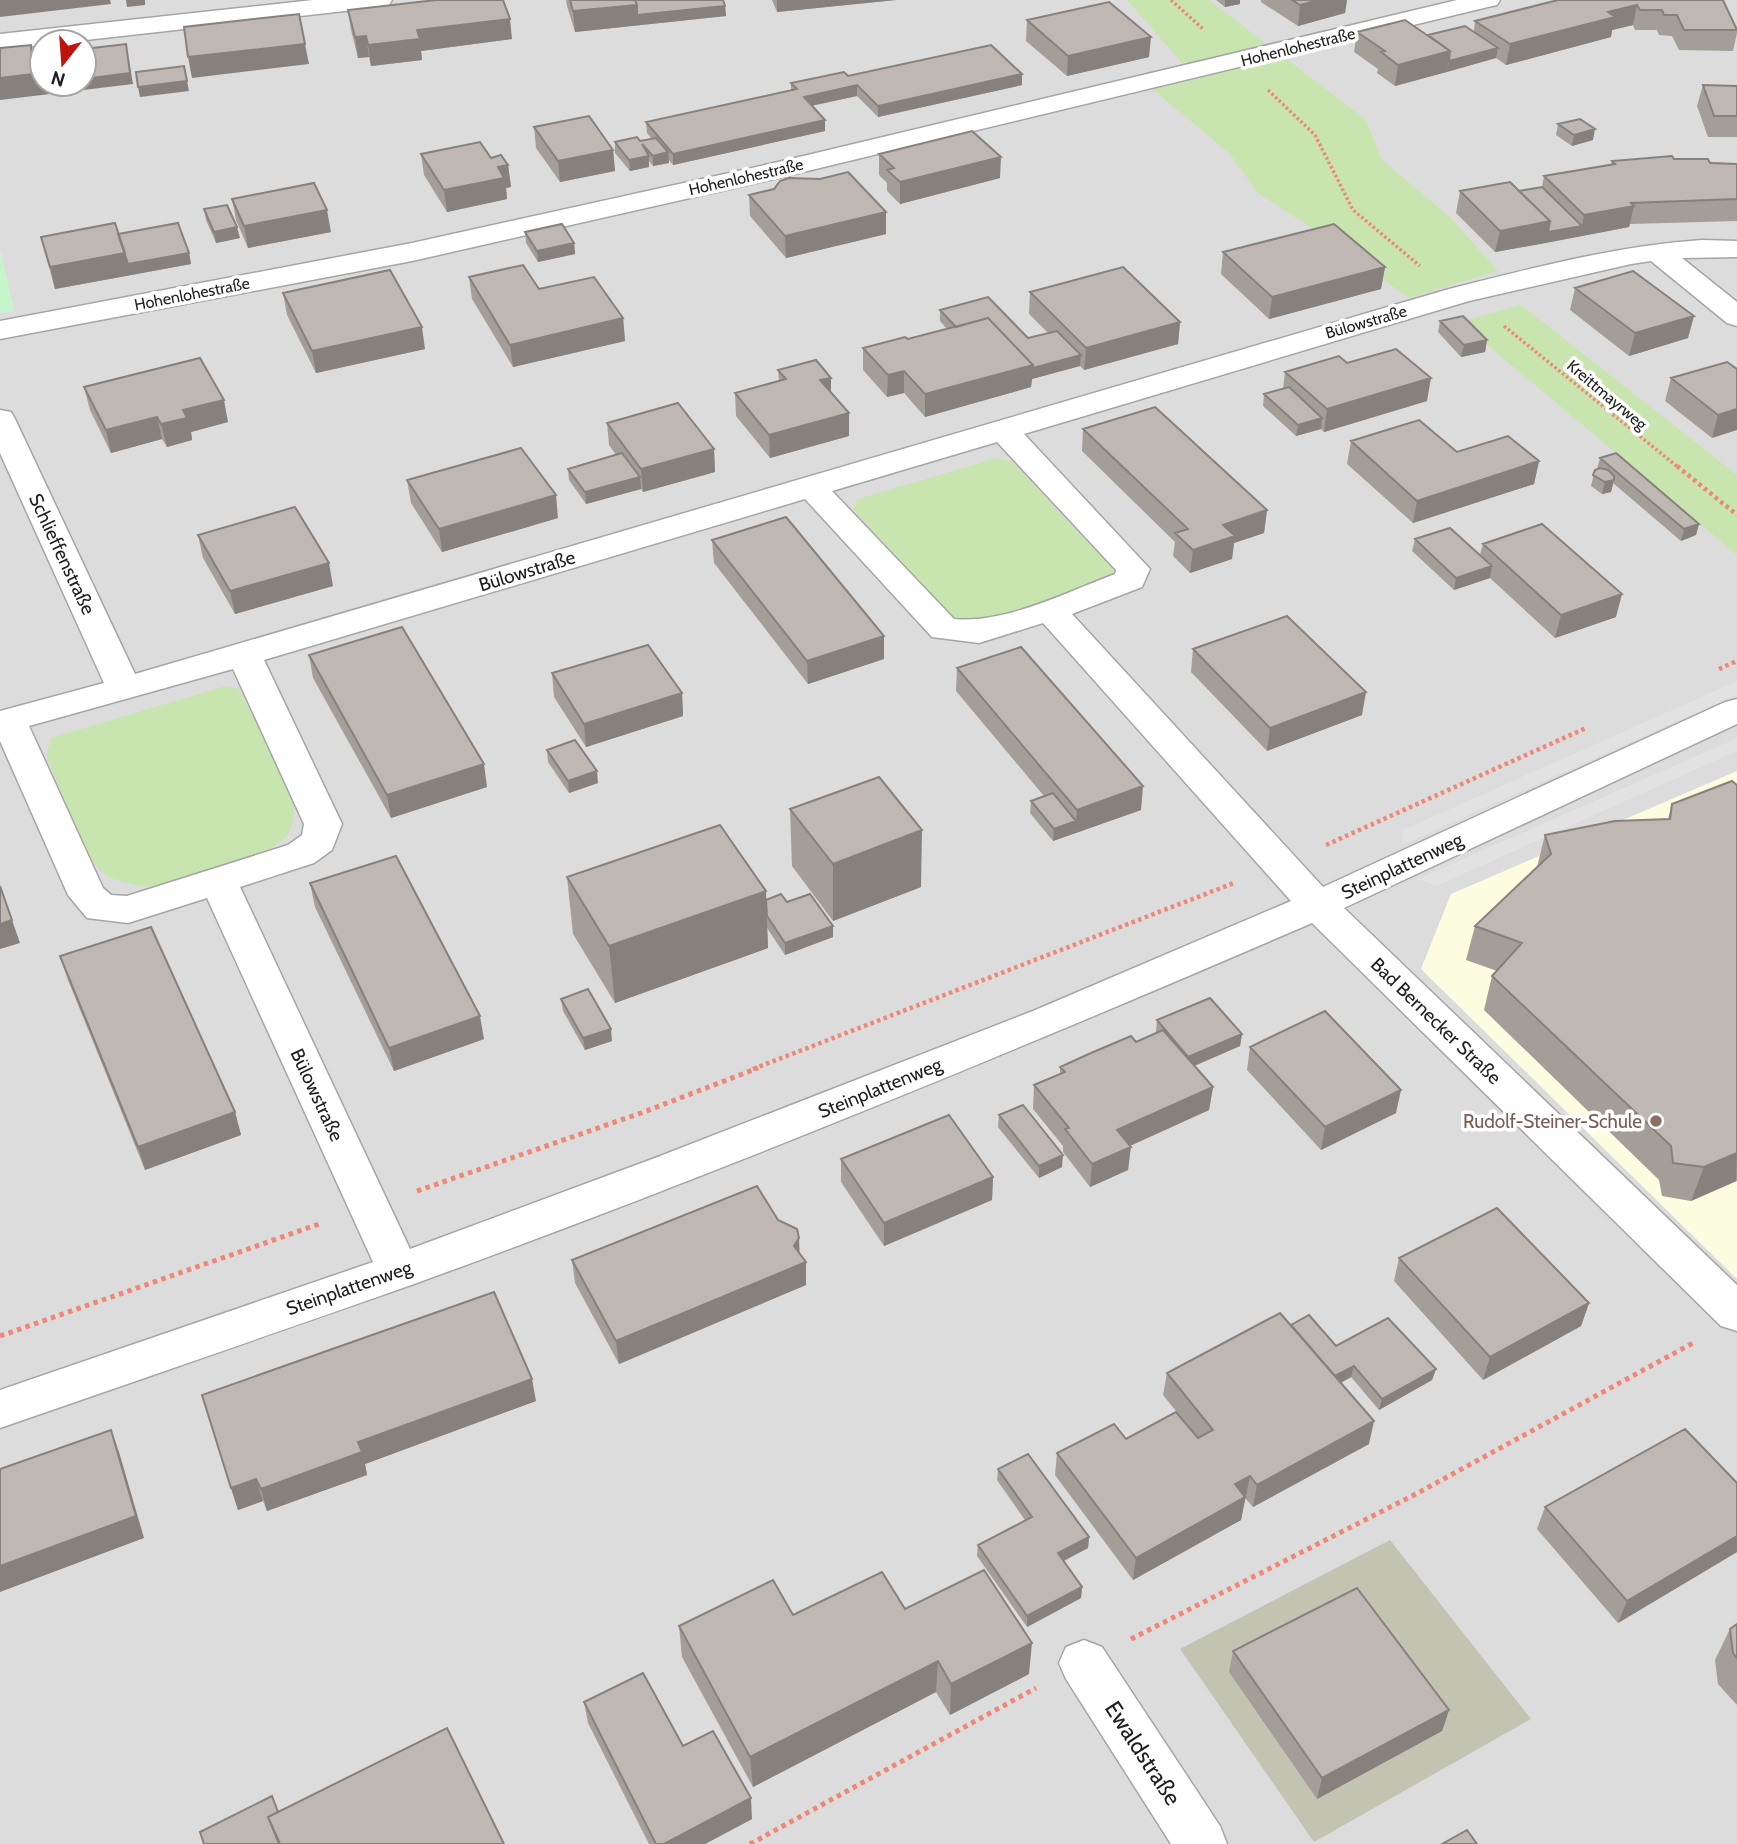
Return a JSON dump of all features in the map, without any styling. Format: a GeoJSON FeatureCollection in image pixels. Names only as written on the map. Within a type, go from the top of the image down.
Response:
{"type":"FeatureCollection","features":[{"type":"Feature","properties":{"kind":"street"},"geometry":{"type":"LineString","coordinates":[[0,42],[380,0]]}},
{"type":"Feature","properties":{"kind":"street","name":"Hohenlohestraße"},"geometry":{"type":"LineString","coordinates":[[0,330],[412,252],[774,171],[1488,0]]}},
{"type":"Feature","properties":{"kind":"street","name":"Bülowstraße"},"geometry":{"type":"LineString","coordinates":[[244,655],[323,824],[319,841],[301,854],[128,910],[101,908],[87,895],[4,722],[244,655],[1459,295],[1604,260],[1657,252],[1737,249]]}},
{"type":"Feature","properties":{"kind":"street"},"geometry":{"type":"LineString","coordinates":[[1657,252],[1737,317]]}},
{"type":"Feature","properties":{"kind":"street","name":"Schlieffenstraße"},"geometry":{"type":"LineString","coordinates":[[0,419],[124,689]]}},
{"type":"Feature","properties":{"kind":"street"},"geometry":{"type":"LineString","coordinates":[[810,486],[944,629],[965,633],[979,632],[1050,610],[1130,580],[1133,569],[1002,429]]}},
{"type":"Feature","properties":{"kind":"street"},"geometry":{"type":"LineString","coordinates":[[1050,610],[1317,905]]}},
{"type":"Feature","properties":{"kind":"street","name":"Steinplattenweg"},"geometry":{"type":"LineString","coordinates":[[0,1409],[399,1271],[657,1175],[927,1069],[1317,905],[1737,710]]}},
{"type":"Feature","properties":{"kind":"street","name":"Bülowstraße"},"geometry":{"type":"LineString","coordinates":[[218,880],[399,1271]]}},
{"type":"Feature","properties":{"kind":"street","name":"Bad Bernecker Straße"},"geometry":{"type":"LineString","coordinates":[[1317,905],[1737,1313]]}},
{"type":"Feature","properties":{"kind":"street","name":"Ewaldstraße"},"geometry":{"type":"LineString","coordinates":[[1084,1663],[1201,1844]]}},
{"type":"Feature","properties":{"kind":"path"},"geometry":{"type":"LineString","coordinates":[[1171,0],[1315,135],[1353,210],[1389,243]]}},
{"type":"Feature","properties":{"kind":"path","name":"Kreittmayrweg"},"geometry":{"type":"LineString","coordinates":[[1459,295],[1496,319],[1737,515]]}},
{"type":"Feature","properties":{"kind":"path"},"geometry":{"type":"LineString","coordinates":[[1713,671],[1737,661]]}},
{"type":"Feature","properties":{"kind":"path"},"geometry":{"type":"LineString","coordinates":[[0,1336],[640,1113],[1280,865],[1591,726]]}},
{"type":"Feature","properties":{"kind":"path"},"geometry":{"type":"LineString","coordinates":[[1084,1663],[1414,1495],[1701,1338]]}},
{"type":"Feature","properties":{"kind":"path"},"geometry":{"type":"LineString","coordinates":[[750,1844],[1010,1702]]}},
{"type":"Feature","properties":{"kind":"shaded area"},"geometry":{"type":"Polygon","coordinates":[[[0,0],[1737,0],[1737,1844],[0,1844],[0,313],[14,311],[0,251],[0,0]]]}},
{"type":"Feature","properties":{"kind":"shaded area"},"geometry":{"type":"Polygon","coordinates":[[[1737,681],[1737,694],[1402,845],[1403,830],[1737,681]]]}},
{"type":"Feature","properties":{"kind":"shaded area"},"geometry":{"type":"Polygon","coordinates":[[[1737,738],[1737,751],[1436,886],[1418,879],[1737,738]]]}},
{"type":"Feature","properties":{"kind":"shaded area","name":"Rudolf-Steiner-Schule"},"geometry":{"type":"Polygon","coordinates":[[[1737,771],[1737,1279],[1421,969],[1451,894],[1737,771]]]}},
{"type":"Feature","properties":{"kind":"shaded area"},"geometry":{"type":"Polygon","coordinates":[[[1390,1540],[1531,1719],[1314,1842],[1180,1649],[1390,1540]]]}},
{"type":"Feature","properties":{"kind":"green space"},"geometry":{"type":"Polygon","coordinates":[[[1127,0],[1209,0],[1366,120],[1382,160],[1451,218],[1498,271],[1408,298],[1341,247],[1258,193],[1229,153],[1145,83],[1190,72],[1127,0]]]}},
{"type":"Feature","properties":{"kind":"green space"},"geometry":{"type":"Polygon","coordinates":[[[0,251],[14,311],[0,313],[0,251]]]}},
{"type":"Feature","properties":{"kind":"green space"},"geometry":{"type":"Polygon","coordinates":[[[1521,305],[1737,475],[1737,555],[1460,322],[1521,305]]]}},
{"type":"Feature","properties":{"kind":"green space"},"geometry":{"type":"Polygon","coordinates":[[[997,458],[1011,461],[1114,570],[1110,578],[979,624],[952,620],[853,509],[858,499],[997,458]]]}},
{"type":"Feature","properties":{"kind":"green space"},"geometry":{"type":"Polygon","coordinates":[[[226,686],[239,689],[294,800],[294,820],[287,836],[271,849],[157,888],[134,885],[108,877],[90,860],[46,756],[51,738],[226,686]]]}},
{"type":"Feature","properties":{"kind":"building"},"geometry":{"type":"Polygon","coordinates":[[[436,0],[503,0],[510,19],[417,30],[420,39],[368,45],[366,36],[355,37],[348,10],[436,0]]]}},
{"type":"Feature","properties":{"kind":"building"},"geometry":{"type":"Polygon","coordinates":[[[570,0],[635,0],[637,5],[573,11],[570,0]]]}},
{"type":"Feature","properties":{"kind":"building"},"geometry":{"type":"Polygon","coordinates":[[[635,0],[723,0],[725,6],[637,15],[635,0]]]}},
{"type":"Feature","properties":{"kind":"building"},"geometry":{"type":"Polygon","coordinates":[[[1292,0],[1320,0],[1300,5],[1292,0]]]}},
{"type":"Feature","properties":{"kind":"building"},"geometry":{"type":"Polygon","coordinates":[[[1558,0],[1723,0],[1737,30],[1684,30],[1677,15],[1664,15],[1662,10],[1640,10],[1637,5],[1608,12],[1615,17],[1510,44],[1475,21],[1558,0]]]}},
{"type":"Feature","properties":{"kind":"building"},"geometry":{"type":"Polygon","coordinates":[[[1109,2],[1151,37],[1068,56],[1027,20],[1109,2]]]}},
{"type":"Feature","properties":{"kind":"building"},"geometry":{"type":"Polygon","coordinates":[[[299,14],[305,44],[188,57],[184,27],[299,14]]]}},
{"type":"Feature","properties":{"kind":"building"},"geometry":{"type":"Polygon","coordinates":[[[1405,20],[1450,51],[1398,65],[1381,52],[1385,51],[1357,32],[1405,20]]]}},
{"type":"Feature","properties":{"kind":"building"},"geometry":{"type":"Polygon","coordinates":[[[1465,26],[1498,48],[1449,61],[1450,51],[1428,35],[1465,26]]]}},
{"type":"Feature","properties":{"kind":"building"},"geometry":{"type":"Polygon","coordinates":[[[126,44],[130,73],[98,77],[98,47],[126,44]]]}},
{"type":"Feature","properties":{"kind":"building"},"geometry":{"type":"Polygon","coordinates":[[[28,45],[28,75],[0,78],[0,48],[28,45]]]}},
{"type":"Feature","properties":{"kind":"building"},"geometry":{"type":"Polygon","coordinates":[[[991,45],[1022,74],[878,106],[857,85],[804,97],[825,120],[673,154],[646,122],[797,89],[791,83],[844,72],[848,76],[991,45]]]}},
{"type":"Feature","properties":{"kind":"building"},"geometry":{"type":"Polygon","coordinates":[[[184,66],[187,81],[138,87],[136,72],[184,66]]]}},
{"type":"Feature","properties":{"kind":"building"},"geometry":{"type":"Polygon","coordinates":[[[1703,85],[1737,86],[1737,116],[1714,116],[1703,85]]]}},
{"type":"Feature","properties":{"kind":"building"},"geometry":{"type":"Polygon","coordinates":[[[589,116],[613,150],[558,161],[534,127],[589,116]]]}},
{"type":"Feature","properties":{"kind":"building"},"geometry":{"type":"Polygon","coordinates":[[[1580,119],[1595,129],[1574,135],[1558,124],[1580,119]]]}},
{"type":"Feature","properties":{"kind":"building"},"geometry":{"type":"Polygon","coordinates":[[[972,131],[1001,157],[900,182],[887,170],[894,168],[879,154],[972,131]]]}},
{"type":"Feature","properties":{"kind":"building"},"geometry":{"type":"Polygon","coordinates":[[[637,137],[640,141],[656,138],[668,152],[653,156],[642,144],[649,156],[629,160],[615,142],[637,137]]]}},
{"type":"Feature","properties":{"kind":"building"},"geometry":{"type":"Polygon","coordinates":[[[480,142],[491,158],[501,155],[508,165],[498,167],[504,178],[444,190],[421,154],[480,142]]]}},
{"type":"Feature","properties":{"kind":"building"},"geometry":{"type":"Polygon","coordinates":[[[1672,156],[1674,159],[1708,159],[1710,163],[1737,164],[1737,199],[1631,203],[1634,206],[1584,215],[1544,176],[1615,164],[1612,161],[1672,156]]]}},
{"type":"Feature","properties":{"kind":"building"},"geometry":{"type":"Polygon","coordinates":[[[848,172],[886,212],[785,236],[749,195],[774,189],[780,181],[789,178],[820,179],[848,172]]]}},
{"type":"Feature","properties":{"kind":"building"},"geometry":{"type":"Polygon","coordinates":[[[1510,182],[1550,221],[1500,231],[1460,191],[1510,182]]]}},
{"type":"Feature","properties":{"kind":"building"},"geometry":{"type":"Polygon","coordinates":[[[314,183],[327,210],[244,226],[232,199],[314,183]]]}},
{"type":"Feature","properties":{"kind":"building"},"geometry":{"type":"Polygon","coordinates":[[[1542,187],[1582,226],[1548,232],[1550,221],[1519,191],[1542,187]]]}},
{"type":"Feature","properties":{"kind":"building"},"geometry":{"type":"Polygon","coordinates":[[[227,205],[237,227],[214,232],[204,209],[227,205]]]}},
{"type":"Feature","properties":{"kind":"building"},"geometry":{"type":"Polygon","coordinates":[[[115,223],[125,253],[50,267],[41,237],[115,223]]]}},
{"type":"Feature","properties":{"kind":"building"},"geometry":{"type":"Polygon","coordinates":[[[178,223],[189,253],[128,264],[118,234],[178,223]]]}},
{"type":"Feature","properties":{"kind":"building"},"geometry":{"type":"Polygon","coordinates":[[[562,224],[574,243],[537,251],[525,232],[562,224]]]}},
{"type":"Feature","properties":{"kind":"building"},"geometry":{"type":"Polygon","coordinates":[[[1334,224],[1385,267],[1272,297],[1223,252],[1334,224]]]}},
{"type":"Feature","properties":{"kind":"building"},"geometry":{"type":"Polygon","coordinates":[[[523,265],[539,289],[594,277],[623,318],[510,345],[469,277],[523,265]]]}},
{"type":"Feature","properties":{"kind":"building"},"geometry":{"type":"Polygon","coordinates":[[[1123,267],[1180,322],[1086,348],[1030,292],[1123,267]]]}},
{"type":"Feature","properties":{"kind":"building"},"geometry":{"type":"Polygon","coordinates":[[[390,270],[422,327],[312,351],[283,293],[390,270]]]}},
{"type":"Feature","properties":{"kind":"building"},"geometry":{"type":"Polygon","coordinates":[[[1633,271],[1694,316],[1635,333],[1575,288],[1633,271]]]}},
{"type":"Feature","properties":{"kind":"building"},"geometry":{"type":"Polygon","coordinates":[[[988,297],[1028,338],[1057,331],[1081,355],[1033,368],[988,318],[956,327],[940,310],[988,297]]]}},
{"type":"Feature","properties":{"kind":"building"},"geometry":{"type":"Polygon","coordinates":[[[1463,316],[1487,340],[1464,345],[1440,321],[1463,316]]]}},
{"type":"Feature","properties":{"kind":"building"},"geometry":{"type":"Polygon","coordinates":[[[988,318],[1033,365],[925,394],[904,371],[888,375],[863,348],[905,337],[908,339],[988,318]]]}},
{"type":"Feature","properties":{"kind":"building"},"geometry":{"type":"Polygon","coordinates":[[[1396,349],[1431,378],[1327,409],[1285,372],[1339,356],[1347,363],[1396,349]]]}},
{"type":"Feature","properties":{"kind":"building"},"geometry":{"type":"Polygon","coordinates":[[[200,358],[224,400],[183,410],[187,418],[161,424],[157,417],[106,430],[84,387],[200,358]]]}},
{"type":"Feature","properties":{"kind":"building"},"geometry":{"type":"Polygon","coordinates":[[[816,360],[831,378],[820,380],[849,413],[769,435],[735,393],[786,379],[778,370],[816,360]]]}},
{"type":"Feature","properties":{"kind":"building"},"geometry":{"type":"Polygon","coordinates":[[[1727,362],[1737,369],[1737,409],[1718,415],[1671,378],[1727,362]]]}},
{"type":"Feature","properties":{"kind":"building"},"geometry":{"type":"Polygon","coordinates":[[[1289,387],[1322,418],[1298,425],[1264,394],[1289,387]]]}},
{"type":"Feature","properties":{"kind":"building"},"geometry":{"type":"Polygon","coordinates":[[[678,403],[714,449],[641,469],[607,423],[678,403]]]}},
{"type":"Feature","properties":{"kind":"building"},"geometry":{"type":"Polygon","coordinates":[[[1155,407],[1267,510],[1223,525],[1235,536],[1193,550],[1175,533],[1188,529],[1083,429],[1155,407]]]}},
{"type":"Feature","properties":{"kind":"building"},"geometry":{"type":"Polygon","coordinates":[[[1419,420],[1457,452],[1508,436],[1539,461],[1417,501],[1351,441],[1419,420]]]}},
{"type":"Feature","properties":{"kind":"building"},"geometry":{"type":"Polygon","coordinates":[[[521,448],[556,495],[439,529],[407,480],[521,448]]]}},
{"type":"Feature","properties":{"kind":"building"},"geometry":{"type":"Polygon","coordinates":[[[622,453],[640,477],[585,492],[568,469],[622,453]]]}},
{"type":"Feature","properties":{"kind":"building"},"geometry":{"type":"Polygon","coordinates":[[[1616,453],[1699,524],[1684,529],[1600,458],[1616,453]]]}},
{"type":"Feature","properties":{"kind":"building"},"geometry":{"type":"Polygon","coordinates":[[[1595,470],[1608,470],[1614,480],[1605,482],[1593,475],[1595,470]]]}},
{"type":"Feature","properties":{"kind":"building"},"geometry":{"type":"Polygon","coordinates":[[[295,507],[329,563],[230,591],[198,535],[295,507]]]}},
{"type":"Feature","properties":{"kind":"building"},"geometry":{"type":"Polygon","coordinates":[[[786,517],[884,636],[807,661],[712,540],[786,517]]]}},
{"type":"Feature","properties":{"kind":"building"},"geometry":{"type":"Polygon","coordinates":[[[1542,524],[1622,594],[1561,615],[1483,544],[1542,524]]]}},
{"type":"Feature","properties":{"kind":"building"},"geometry":{"type":"Polygon","coordinates":[[[1450,528],[1492,566],[1456,578],[1415,539],[1450,528]]]}},
{"type":"Feature","properties":{"kind":"building"},"geometry":{"type":"Polygon","coordinates":[[[1287,616],[1366,692],[1270,728],[1193,649],[1287,616]]]}},
{"type":"Feature","properties":{"kind":"building"},"geometry":{"type":"Polygon","coordinates":[[[402,627],[484,764],[387,795],[309,655],[402,627]]]}},
{"type":"Feature","properties":{"kind":"building"},"geometry":{"type":"Polygon","coordinates":[[[648,645],[682,693],[584,724],[552,673],[648,645]]]}},
{"type":"Feature","properties":{"kind":"building"},"geometry":{"type":"Polygon","coordinates":[[[1021,647],[1143,786],[1077,810],[957,668],[1021,647]]]}},
{"type":"Feature","properties":{"kind":"building"},"geometry":{"type":"Polygon","coordinates":[[[575,740],[597,771],[568,781],[547,750],[575,740]]]}},
{"type":"Feature","properties":{"kind":"building"},"geometry":{"type":"Polygon","coordinates":[[[879,777],[922,830],[833,864],[790,809],[879,777]]]}},
{"type":"Feature","properties":{"kind":"building","name":"Rudolf-Steiner-Schule"},"geometry":{"type":"Polygon","coordinates":[[[1732,781],[1737,785],[1737,1153],[1704,1167],[1673,1163],[1671,1146],[1492,976],[1522,943],[1475,926],[1551,854],[1545,835],[1615,821],[1670,819],[1672,804],[1732,781]]]}},
{"type":"Feature","properties":{"kind":"building"},"geometry":{"type":"Polygon","coordinates":[[[1053,793],[1076,821],[1054,829],[1031,801],[1053,793]]]}},
{"type":"Feature","properties":{"kind":"building"},"geometry":{"type":"Polygon","coordinates":[[[720,825],[766,891],[609,946],[567,877],[720,825]]]}},
{"type":"Feature","properties":{"kind":"building"},"geometry":{"type":"Polygon","coordinates":[[[396,856],[480,1016],[389,1048],[310,883],[396,856]]]}},
{"type":"Feature","properties":{"kind":"building"},"geometry":{"type":"Polygon","coordinates":[[[0,886],[12,920],[0,924],[0,886]]]}},
{"type":"Feature","properties":{"kind":"building"},"geometry":{"type":"Polygon","coordinates":[[[781,894],[787,902],[810,894],[833,926],[785,943],[767,916],[766,900],[781,894]]]}},
{"type":"Feature","properties":{"kind":"building"},"geometry":{"type":"Polygon","coordinates":[[[151,927],[235,1112],[138,1147],[60,956],[151,927]]]}},
{"type":"Feature","properties":{"kind":"building"},"geometry":{"type":"Polygon","coordinates":[[[588,989],[611,1029],[583,1038],[561,999],[588,989]]]}},
{"type":"Feature","properties":{"kind":"building"},"geometry":{"type":"Polygon","coordinates":[[[1210,998],[1242,1034],[1188,1057],[1157,1020],[1210,998]]]}},
{"type":"Feature","properties":{"kind":"building"},"geometry":{"type":"Polygon","coordinates":[[[1325,1011],[1401,1090],[1325,1127],[1250,1047],[1325,1011]]]}},
{"type":"Feature","properties":{"kind":"building"},"geometry":{"type":"Polygon","coordinates":[[[1163,1030],[1213,1087],[1117,1130],[1131,1147],[1092,1164],[1065,1129],[1069,1128],[1034,1085],[1065,1072],[1060,1067],[1091,1053],[1131,1036],[1136,1042],[1163,1030]]]}},
{"type":"Feature","properties":{"kind":"building"},"geometry":{"type":"Polygon","coordinates":[[[1023,1105],[1063,1155],[1039,1166],[999,1115],[1023,1105]]]}},
{"type":"Feature","properties":{"kind":"building"},"geometry":{"type":"Polygon","coordinates":[[[949,1115],[993,1177],[884,1223],[841,1159],[949,1115]]]}},
{"type":"Feature","properties":{"kind":"building"},"geometry":{"type":"Polygon","coordinates":[[[757,1186],[778,1220],[797,1229],[799,1238],[794,1246],[806,1262],[616,1341],[572,1260],[757,1186]]]}},
{"type":"Feature","properties":{"kind":"building"},"geometry":{"type":"Polygon","coordinates":[[[1497,1208],[1589,1303],[1490,1357],[1399,1258],[1497,1208]]]}},
{"type":"Feature","properties":{"kind":"building"},"geometry":{"type":"Polygon","coordinates":[[[494,1292],[532,1379],[358,1442],[362,1452],[261,1489],[256,1479],[231,1488],[202,1395],[494,1292]]]}},
{"type":"Feature","properties":{"kind":"building"},"geometry":{"type":"Polygon","coordinates":[[[1280,1313],[1374,1421],[1257,1485],[1250,1476],[1235,1484],[1245,1497],[1136,1558],[1057,1453],[1114,1424],[1126,1439],[1176,1412],[1198,1438],[1213,1430],[1167,1373],[1280,1313]]]}},
{"type":"Feature","properties":{"kind":"building"},"geometry":{"type":"Polygon","coordinates":[[[1309,1315],[1336,1346],[1388,1318],[1436,1369],[1382,1399],[1354,1366],[1335,1376],[1291,1325],[1309,1315]]]}},
{"type":"Feature","properties":{"kind":"building"},"geometry":{"type":"Polygon","coordinates":[[[1685,1429],[1737,1483],[1737,1536],[1627,1601],[1545,1507],[1685,1429]]]}},
{"type":"Feature","properties":{"kind":"building"},"geometry":{"type":"Polygon","coordinates":[[[111,1430],[136,1516],[0,1566],[0,1469],[111,1430]]]}},
{"type":"Feature","properties":{"kind":"building"},"geometry":{"type":"Polygon","coordinates":[[[1028,1454],[1089,1537],[1058,1553],[1082,1587],[1027,1616],[978,1545],[1032,1517],[998,1469],[1028,1454]]]}},
{"type":"Feature","properties":{"kind":"building"},"geometry":{"type":"Polygon","coordinates":[[[984,1570],[1032,1643],[951,1684],[938,1661],[750,1757],[679,1626],[773,1580],[793,1615],[882,1572],[905,1609],[984,1570]]]}},
{"type":"Feature","properties":{"kind":"building"},"geometry":{"type":"Polygon","coordinates":[[[1357,1588],[1449,1710],[1322,1778],[1233,1651],[1357,1588]]]}},
{"type":"Feature","properties":{"kind":"building"},"geometry":{"type":"Polygon","coordinates":[[[1737,1624],[1737,1658],[1733,1653],[1730,1629],[1737,1624]]]}},
{"type":"Feature","properties":{"kind":"building"},"geometry":{"type":"Polygon","coordinates":[[[643,1673],[683,1746],[713,1731],[751,1798],[664,1844],[656,1844],[584,1702],[643,1673]]]}},
{"type":"Feature","properties":{"kind":"building"},"geometry":{"type":"Polygon","coordinates":[[[447,1728],[504,1844],[280,1844],[268,1817],[447,1728]]]}},
{"type":"Feature","properties":{"kind":"building"},"geometry":{"type":"Polygon","coordinates":[[[272,1796],[278,1812],[268,1817],[279,1844],[204,1844],[200,1832],[272,1796]]]}},
{"type":"Feature","properties":{"kind":"building"},"geometry":{"type":"Polygon","coordinates":[[[1467,1830],[1477,1844],[1442,1844],[1467,1830]]]}},
{"type":"Feature","properties":{"kind":"place","name":"Rudolf-Steiner-Schule"},"geometry":{"type":"Point","coordinates":[1656,1121]}}]}
